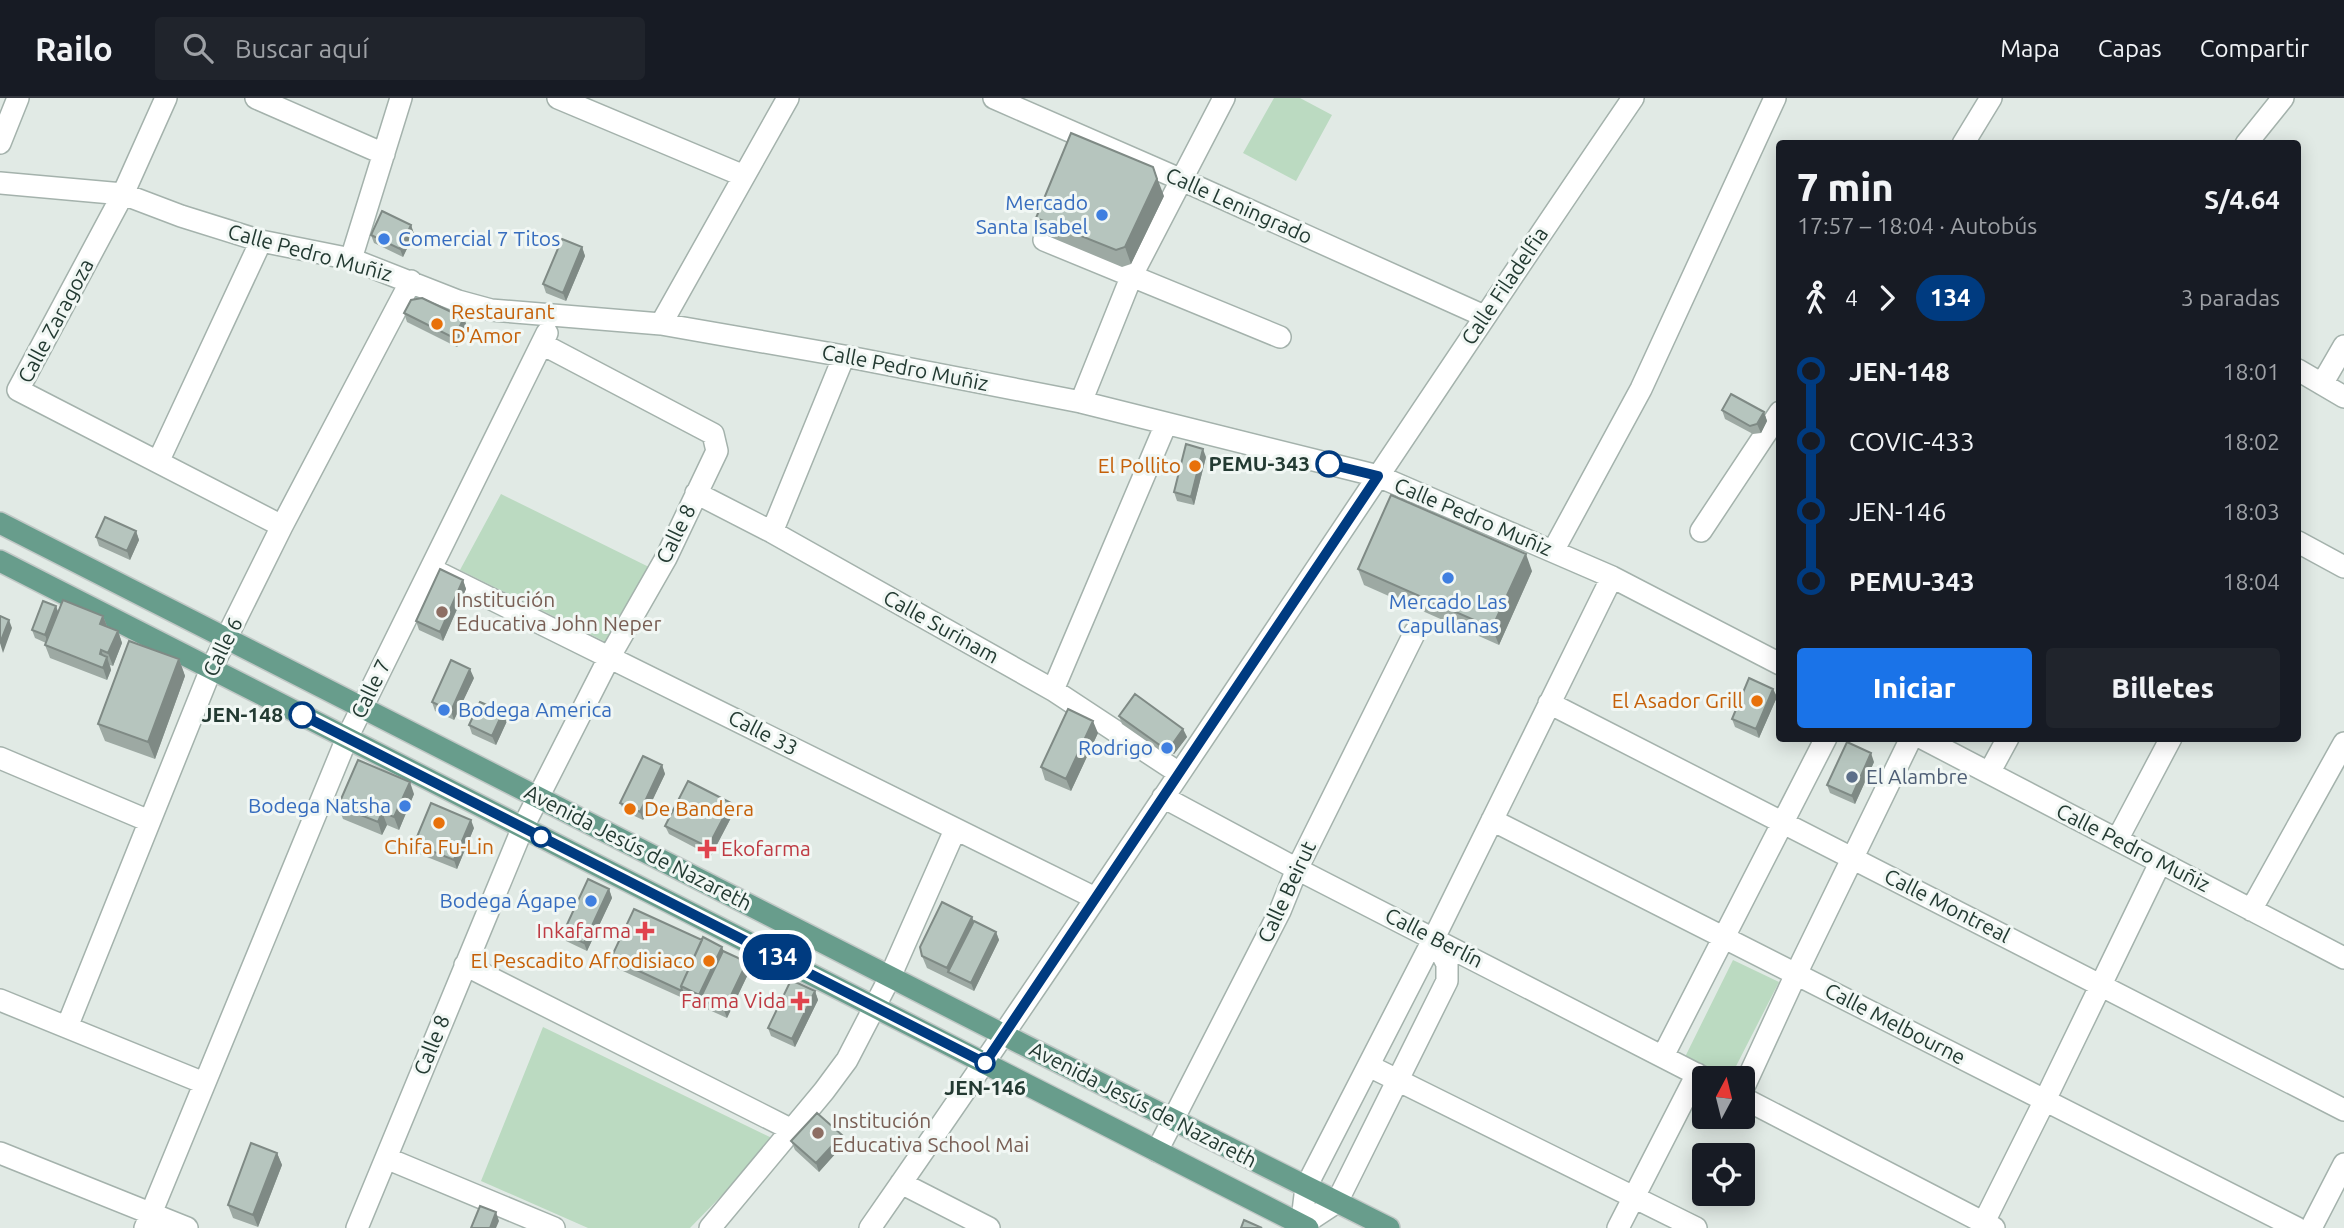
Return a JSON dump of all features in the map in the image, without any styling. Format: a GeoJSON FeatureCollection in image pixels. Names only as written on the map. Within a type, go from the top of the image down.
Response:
{"type":"FeatureCollection","features":[{"type":"Feature","properties":{"kind":"main road","name":"Avenida Jesús de Nazareth"},"geometry":{"type":"LineString","coordinates":[[0,523],[1004,1035],[1389,1228]]}},
{"type":"Feature","properties":{"kind":"main road","name":"Avenida Jesús de Nazareth"},"geometry":{"type":"LineString","coordinates":[[0,561],[1304,1227]]}},
{"type":"Feature","properties":{"kind":"street"},"geometry":{"type":"LineString","coordinates":[[0,143],[18,98]]}},
{"type":"Feature","properties":{"kind":"street","name":"Calle Zaragoza"},"geometry":{"type":"LineString","coordinates":[[166,98],[123,194],[9,385],[282,526]]}},
{"type":"Feature","properties":{"kind":"street"},"geometry":{"type":"LineString","coordinates":[[256,98],[384,154]]}},
{"type":"Feature","properties":{"kind":"street"},"geometry":{"type":"LineString","coordinates":[[351,260],[401,98]]}},
{"type":"Feature","properties":{"kind":"street"},"geometry":{"type":"LineString","coordinates":[[558,98],[744,176]]}},
{"type":"Feature","properties":{"kind":"street"},"geometry":{"type":"LineString","coordinates":[[661,324],[788,98]]}},
{"type":"Feature","properties":{"kind":"street","name":"Calle Leningrado"},"geometry":{"type":"LineString","coordinates":[[994,98],[1484,316]]}},
{"type":"Feature","properties":{"kind":"street"},"geometry":{"type":"LineString","coordinates":[[1081,401],[1132,275],[1224,98]]}},
{"type":"Feature","properties":{"kind":"street","name":"Calle Filadelfia"},"geometry":{"type":"LineString","coordinates":[[870,1228],[1004,1035],[1484,316],[1633,98]]}},
{"type":"Feature","properties":{"kind":"street"},"geometry":{"type":"LineString","coordinates":[[1553,551],[1641,389],[1775,98]]}},
{"type":"Feature","properties":{"kind":"street"},"geometry":{"type":"LineString","coordinates":[[1965,140],[1991,98]]}},
{"type":"Feature","properties":{"kind":"street"},"geometry":{"type":"LineString","coordinates":[[2249,140],[2283,98]]}},
{"type":"Feature","properties":{"kind":"street","name":"Calle Pedro Muñiz"},"geometry":{"type":"LineString","coordinates":[[0,183],[123,194],[181,216],[261,241],[351,260],[458,301],[491,310],[661,324],[844,356],[1081,401],[1378,476],[1612,577],[1776,662]]}},
{"type":"Feature","properties":{"kind":"street"},"geometry":{"type":"LineString","coordinates":[[1044,240],[1280,337]]}},
{"type":"Feature","properties":{"kind":"street"},"geometry":{"type":"LineString","coordinates":[[158,462],[261,241]]}},
{"type":"Feature","properties":{"kind":"street","name":"Calle 6"},"geometry":{"type":"LineString","coordinates":[[67,1027],[211,669],[282,526],[411,281]]}},
{"type":"Feature","properties":{"kind":"street","name":"Calle 7"},"geometry":{"type":"LineString","coordinates":[[148,1221],[347,738],[554,315]]}},
{"type":"Feature","properties":{"kind":"street","name":"Calle 8"},"geometry":{"type":"LineString","coordinates":[[357,1228],[523,827],[610,656],[666,558],[716,451],[713,434],[542,344]]}},
{"type":"Feature","properties":{"kind":"street"},"geometry":{"type":"LineString","coordinates":[[2322,384],[2344,346]]}},
{"type":"Feature","properties":{"kind":"street"},"geometry":{"type":"LineString","coordinates":[[772,532],[844,356]]}},
{"type":"Feature","properties":{"kind":"street"},"geometry":{"type":"LineString","coordinates":[[2301,372],[2344,397]]}},
{"type":"Feature","properties":{"kind":"street"},"geometry":{"type":"LineString","coordinates":[[9,385],[282,526]]}},
{"type":"Feature","properties":{"kind":"street"},"geometry":{"type":"LineString","coordinates":[[1701,531],[1776,418]]}},
{"type":"Feature","properties":{"kind":"street"},"geometry":{"type":"LineString","coordinates":[[1053,690],[1166,424]]}},
{"type":"Feature","properties":{"kind":"street","name":"Calle Surinam"},"geometry":{"type":"LineString","coordinates":[[696,493],[772,532],[1053,690],[1179,773]]}},
{"type":"Feature","properties":{"kind":"street"},"geometry":{"type":"LineString","coordinates":[[2301,544],[2344,567]]}},
{"type":"Feature","properties":{"kind":"street","name":"Calle 33"},"geometry":{"type":"LineString","coordinates":[[431,569],[1095,898]]}},
{"type":"Feature","properties":{"kind":"street"},"geometry":{"type":"LineString","coordinates":[[1304,1227],[1306,1187],[1434,938],[1612,577]]}},
{"type":"Feature","properties":{"kind":"street","name":"Calle Beirut"},"geometry":{"type":"LineString","coordinates":[[1157,1151],[1280,911],[1297,869],[1415,632]]}},
{"type":"Feature","properties":{"kind":"street","name":"Calle Montreal"},"geometry":{"type":"LineString","coordinates":[[1549,703],[2344,1110]]}},
{"type":"Feature","properties":{"kind":"street"},"geometry":{"type":"LineString","coordinates":[[1662,1056],[1824,742]]}},
{"type":"Feature","properties":{"kind":"street"},"geometry":{"type":"LineString","coordinates":[[1754,1066],[1909,742]]}},
{"type":"Feature","properties":{"kind":"street","name":"Calle Pedro Muñiz"},"geometry":{"type":"LineString","coordinates":[[1930,742],[2344,958]]}},
{"type":"Feature","properties":{"kind":"street"},"geometry":{"type":"LineString","coordinates":[[1989,773],[2006,742]]}},
{"type":"Feature","properties":{"kind":"street"},"geometry":{"type":"LineString","coordinates":[[2117,840],[2169,742]]}},
{"type":"Feature","properties":{"kind":"street"},"geometry":{"type":"LineString","coordinates":[[2251,910],[2344,743]]}},
{"type":"Feature","properties":{"kind":"street"},"geometry":{"type":"LineString","coordinates":[[0,758],[149,821]]}},
{"type":"Feature","properties":{"kind":"street","name":"Calle Berlín"},"geometry":{"type":"LineString","coordinates":[[1163,797],[1297,869],[1692,1071]]}},
{"type":"Feature","properties":{"kind":"street","name":"Calle Melbourne"},"geometry":{"type":"LineString","coordinates":[[1492,820],[2297,1228]]}},
{"type":"Feature","properties":{"kind":"street"},"geometry":{"type":"LineString","coordinates":[[709,1228],[792,1130],[847,1059],[890,977],[956,830]]}},
{"type":"Feature","properties":{"kind":"street"},"geometry":{"type":"LineString","coordinates":[[1755,1104],[1989,1225],[2045,1100],[2160,863]]}},
{"type":"Feature","properties":{"kind":"street"},"geometry":{"type":"LineString","coordinates":[[1304,1227],[1337,1202],[1447,981],[1447,964],[1434,938]]}},
{"type":"Feature","properties":{"kind":"street"},"geometry":{"type":"LineString","coordinates":[[465,965],[792,1130]]}},
{"type":"Feature","properties":{"kind":"street"},"geometry":{"type":"LineString","coordinates":[[0,1000],[204,1083]]}},
{"type":"Feature","properties":{"kind":"street"},"geometry":{"type":"LineString","coordinates":[[1369,1066],[1696,1228]]}},
{"type":"Feature","properties":{"kind":"street"},"geometry":{"type":"LineString","coordinates":[[1618,1228],[1692,1092]]}},
{"type":"Feature","properties":{"kind":"street"},"geometry":{"type":"LineString","coordinates":[[0,1153],[148,1221],[187,1228]]}},
{"type":"Feature","properties":{"kind":"street"},"geometry":{"type":"LineString","coordinates":[[386,1158],[554,1228]]}},
{"type":"Feature","properties":{"kind":"street"},"geometry":{"type":"LineString","coordinates":[[2311,1228],[2344,1164]]}},
{"type":"Feature","properties":{"kind":"street"},"geometry":{"type":"LineString","coordinates":[[901,1183],[989,1228]]}},
{"type":"Feature","properties":{"kind":"green space"},"geometry":{"type":"Polygon","coordinates":[[[1274,98],[1300,98],[1332,115],[1296,181],[1243,153],[1274,98]]]}},
{"type":"Feature","properties":{"kind":"green space"},"geometry":{"type":"Polygon","coordinates":[[[501,494],[653,569],[616,647],[460,570],[501,494]]]}},
{"type":"Feature","properties":{"kind":"green space"},"geometry":{"type":"Polygon","coordinates":[[[1733,960],[1779,982],[1736,1066],[1703,1066],[1685,1057],[1733,960]]]}},
{"type":"Feature","properties":{"kind":"green space"},"geometry":{"type":"Polygon","coordinates":[[[543,1027],[776,1140],[690,1228],[588,1228],[481,1181],[543,1027]]]}},
{"type":"Feature","properties":{"kind":"building","name":"Mercado Santa Isabel"},"geometry":{"type":"Polygon","coordinates":[[[1071,133],[1153,167],[1157,179],[1125,247],[1116,250],[1036,218],[1071,133]]]}},
{"type":"Feature","properties":{"kind":"building"},"geometry":{"type":"Polygon","coordinates":[[[382,211],[411,225],[400,249],[371,235],[382,211]]]}},
{"type":"Feature","properties":{"kind":"building"},"geometry":{"type":"Polygon","coordinates":[[[562,239],[582,247],[563,293],[543,284],[562,239]]]}},
{"type":"Feature","properties":{"kind":"building","name":"Restaurant D'Amor"},"geometry":{"type":"Polygon","coordinates":[[[422,298],[464,318],[454,338],[404,313],[411,300],[422,298]]]}},
{"type":"Feature","properties":{"kind":"building"},"geometry":{"type":"Polygon","coordinates":[[[1731,394],[1764,412],[1757,424],[1750,426],[1722,410],[1731,394]]]}},
{"type":"Feature","properties":{"kind":"building"},"geometry":{"type":"Polygon","coordinates":[[[1186,444],[1203,449],[1191,497],[1174,492],[1186,444]]]}},
{"type":"Feature","properties":{"kind":"building","name":"Mercado Las Capullanas"},"geometry":{"type":"Polygon","coordinates":[[[1391,495],[1526,554],[1492,628],[1358,569],[1391,495]]]}},
{"type":"Feature","properties":{"kind":"building"},"geometry":{"type":"Polygon","coordinates":[[[105,517],[136,531],[127,551],[96,537],[105,517]]]}},
{"type":"Feature","properties":{"kind":"building","name":"Institución Educativa John Neper"},"geometry":{"type":"Polygon","coordinates":[[[440,569],[463,580],[440,632],[416,621],[440,569]]]}},
{"type":"Feature","properties":{"kind":"building"},"geometry":{"type":"Polygon","coordinates":[[[63,600],[103,616],[100,624],[118,631],[108,653],[101,650],[100,654],[107,657],[103,668],[45,645],[63,600]]]}},
{"type":"Feature","properties":{"kind":"building"},"geometry":{"type":"Polygon","coordinates":[[[43,601],[56,606],[45,635],[32,630],[43,601]]]}},
{"type":"Feature","properties":{"kind":"building"},"geometry":{"type":"Polygon","coordinates":[[[0,616],[9,620],[0,643],[0,616]]]}},
{"type":"Feature","properties":{"kind":"building"},"geometry":{"type":"Polygon","coordinates":[[[129,641],[179,659],[148,742],[98,724],[129,641]]]}},
{"type":"Feature","properties":{"kind":"building"},"geometry":{"type":"Polygon","coordinates":[[[451,660],[470,669],[451,711],[432,702],[451,660]]]}},
{"type":"Feature","properties":{"kind":"building"},"geometry":{"type":"Polygon","coordinates":[[[1749,678],[1773,689],[1756,729],[1732,719],[1749,678]]]}},
{"type":"Feature","properties":{"kind":"building"},"geometry":{"type":"Polygon","coordinates":[[[1135,694],[1183,729],[1171,746],[1161,746],[1119,716],[1135,694]]]}},
{"type":"Feature","properties":{"kind":"building"},"geometry":{"type":"Polygon","coordinates":[[[480,702],[503,712],[492,736],[469,725],[480,702]]]}},
{"type":"Feature","properties":{"kind":"building"},"geometry":{"type":"Polygon","coordinates":[[[1068,709],[1093,721],[1066,779],[1041,767],[1068,709]]]}},
{"type":"Feature","properties":{"kind":"building","name":"El Alambre"},"geometry":{"type":"Polygon","coordinates":[[[1847,742],[1871,753],[1852,796],[1827,785],[1847,742]]]}},
{"type":"Feature","properties":{"kind":"building"},"geometry":{"type":"Polygon","coordinates":[[[643,756],[662,765],[640,812],[620,803],[643,756]]]}},
{"type":"Feature","properties":{"kind":"building"},"geometry":{"type":"Polygon","coordinates":[[[358,760],[410,782],[394,817],[382,812],[378,822],[338,806],[358,760]]]}},
{"type":"Feature","properties":{"kind":"building"},"geometry":{"type":"Polygon","coordinates":[[[688,781],[731,803],[708,847],[665,826],[688,781]]]}},
{"type":"Feature","properties":{"kind":"building"},"geometry":{"type":"Polygon","coordinates":[[[431,803],[471,820],[454,860],[414,844],[431,803]]]}},
{"type":"Feature","properties":{"kind":"building"},"geometry":{"type":"Polygon","coordinates":[[[588,879],[609,889],[584,943],[563,933],[588,879]]]}},
{"type":"Feature","properties":{"kind":"building"},"geometry":{"type":"Polygon","coordinates":[[[942,902],[972,917],[947,968],[922,956],[920,947],[942,902]]]}},
{"type":"Feature","properties":{"kind":"building"},"geometry":{"type":"Polygon","coordinates":[[[634,909],[702,940],[681,986],[682,991],[611,958],[634,909]]]}},
{"type":"Feature","properties":{"kind":"building"},"geometry":{"type":"Polygon","coordinates":[[[974,921],[996,932],[971,983],[948,972],[974,921]]]}},
{"type":"Feature","properties":{"kind":"building"},"geometry":{"type":"Polygon","coordinates":[[[703,937],[722,947],[699,995],[681,986],[703,937]]]}},
{"type":"Feature","properties":{"kind":"building"},"geometry":{"type":"Polygon","coordinates":[[[723,951],[747,962],[724,1010],[700,999],[723,951]]]}},
{"type":"Feature","properties":{"kind":"building"},"geometry":{"type":"Polygon","coordinates":[[[791,980],[815,991],[792,1039],[768,1028],[791,980]]]}},
{"type":"Feature","properties":{"kind":"building"},"geometry":{"type":"Polygon","coordinates":[[[817,1113],[842,1135],[816,1163],[791,1141],[817,1113]]]}},
{"type":"Feature","properties":{"kind":"building"},"geometry":{"type":"Polygon","coordinates":[[[251,1143],[277,1153],[253,1215],[228,1205],[251,1143]]]}},
{"type":"Feature","properties":{"kind":"building"},"geometry":{"type":"Polygon","coordinates":[[[480,1206],[496,1212],[490,1228],[471,1228],[480,1206]]]}},
{"type":"Feature","properties":{"kind":"building"},"geometry":{"type":"Polygon","coordinates":[[[1244,1220],[1262,1228],[1241,1228],[1244,1220]]]}},
{"type":"Feature","properties":{"kind":"bus line","name":"134"},"geometry":{"type":"LineString","coordinates":[[302,715],[985,1063],[1378,476],[1329,464]]}},
{"type":"Feature","properties":{"kind":"place","name":"Mercado Santa Isabel"},"geometry":{"type":"Point","coordinates":[1102,215]}},
{"type":"Feature","properties":{"kind":"place","name":"Comercial 7 Titos"},"geometry":{"type":"Point","coordinates":[384,239]}},
{"type":"Feature","properties":{"kind":"place","name":"Restaurant D'Amor"},"geometry":{"type":"Point","coordinates":[437,324]}},
{"type":"Feature","properties":{"kind":"place","name":"PEMU-343"},"geometry":{"type":"Point","coordinates":[1329,464]}},
{"type":"Feature","properties":{"kind":"place","name":"El Pollito"},"geometry":{"type":"Point","coordinates":[1195,466]}},
{"type":"Feature","properties":{"kind":"place","name":"Mercado Las Capullanas"},"geometry":{"type":"Point","coordinates":[1448,578]}},
{"type":"Feature","properties":{"kind":"place","name":"Institución Educativa John Neper"},"geometry":{"type":"Point","coordinates":[442,612]}},
{"type":"Feature","properties":{"kind":"place","name":"El Asador Grill"},"geometry":{"type":"Point","coordinates":[1757,701]}},
{"type":"Feature","properties":{"kind":"place","name":"Bodega America"},"geometry":{"type":"Point","coordinates":[444,710]}},
{"type":"Feature","properties":{"kind":"place","name":"JEN-148"},"geometry":{"type":"Point","coordinates":[302,715]}},
{"type":"Feature","properties":{"kind":"place","name":"Rodrigo"},"geometry":{"type":"Point","coordinates":[1167,748]}},
{"type":"Feature","properties":{"kind":"place","name":"El Alambre"},"geometry":{"type":"Point","coordinates":[1852,777]}},
{"type":"Feature","properties":{"kind":"place","name":"Bodega Natsha"},"geometry":{"type":"Point","coordinates":[405,806]}},
{"type":"Feature","properties":{"kind":"place","name":"De Bandera"},"geometry":{"type":"Point","coordinates":[630,809]}},
{"type":"Feature","properties":{"kind":"place","name":"Chifa Fu-Lin"},"geometry":{"type":"Point","coordinates":[439,823]}},
{"type":"Feature","properties":{"kind":"place","name":"Ekofarma"},"geometry":{"type":"Point","coordinates":[707,849]}},
{"type":"Feature","properties":{"kind":"place","name":"Bodega Ágape"},"geometry":{"type":"Point","coordinates":[591,901]}},
{"type":"Feature","properties":{"kind":"place","name":"Inkafarma"},"geometry":{"type":"Point","coordinates":[645,931]}},
{"type":"Feature","properties":{"kind":"place","name":"El Pescadito Afrodisiaco"},"geometry":{"type":"Point","coordinates":[709,961]}},
{"type":"Feature","properties":{"kind":"place","name":"Farma Vida"},"geometry":{"type":"Point","coordinates":[800,1001]}},
{"type":"Feature","properties":{"kind":"place","name":"JEN-146"},"geometry":{"type":"Point","coordinates":[985,1063]}},
{"type":"Feature","properties":{"kind":"place","name":"Institución Educativa School Mai"},"geometry":{"type":"Point","coordinates":[818,1133]}}]}
